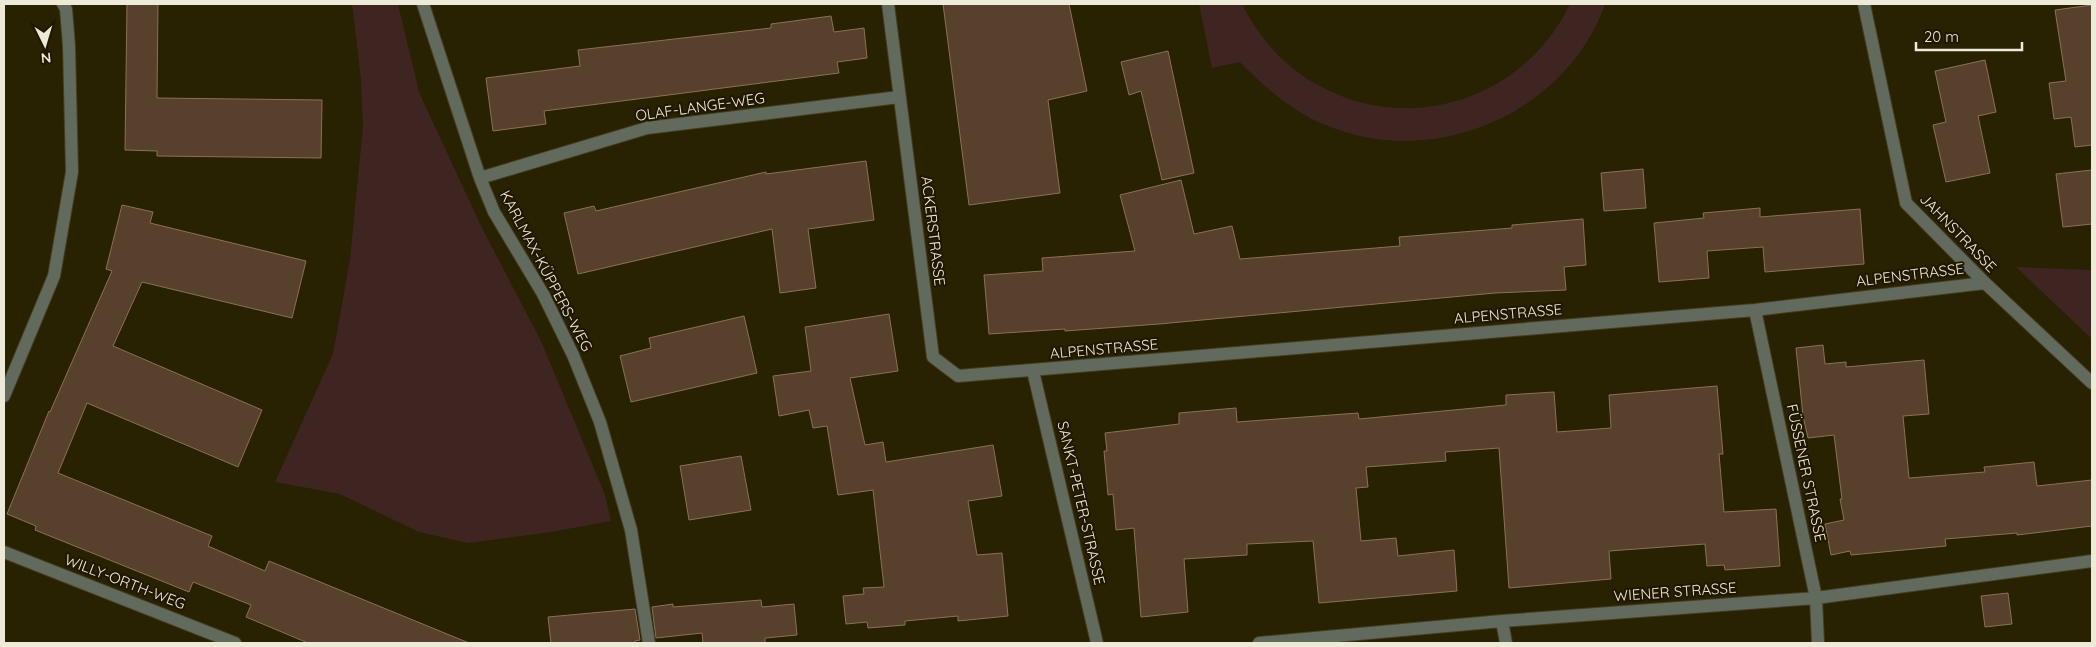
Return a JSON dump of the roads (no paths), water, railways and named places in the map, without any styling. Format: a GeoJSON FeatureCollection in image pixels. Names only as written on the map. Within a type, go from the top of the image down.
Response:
{"type":"FeatureCollection","features":[{"type":"Feature","properties":{"kind":"street"},"geometry":{"type":"LineString","coordinates":[[4,396],[54,276],[72,172],[69,46],[66,9],[63,4]]}},
{"type":"Feature","properties":{"kind":"street","name":"KARLMAX-KÜPPERS-WEG"},"geometry":{"type":"LineString","coordinates":[[423,4],[480,178],[494,212],[543,294],[573,355],[600,422],[631,530],[649,643]]}},
{"type":"Feature","properties":{"kind":"street","name":"ACKERSTRASSE"},"geometry":{"type":"LineString","coordinates":[[888,4],[933,356],[958,376],[1033,371]]}},
{"type":"Feature","properties":{"kind":"street","name":"JAHNSTRASSE"},"geometry":{"type":"LineString","coordinates":[[1864,4],[1906,204],[1985,283],[2092,383]]}},
{"type":"Feature","properties":{"kind":"street","name":"OLAF-LANGE-WEG"},"geometry":{"type":"LineString","coordinates":[[480,178],[647,128],[900,97]]}},
{"type":"Feature","properties":{"kind":"street","name":"ALPENSTRASSE"},"geometry":{"type":"LineString","coordinates":[[1033,371],[1755,310],[1985,283]]}},
{"type":"Feature","properties":{"kind":"street","name":"FÜSSENER STRASSE"},"geometry":{"type":"LineString","coordinates":[[1755,310],[1816,598],[1818,643]]}},
{"type":"Feature","properties":{"kind":"street","name":"SANKT-PETER-STRASSE"},"geometry":{"type":"LineString","coordinates":[[1033,371],[1097,643]]}},
{"type":"Feature","properties":{"kind":"street","name":"WILLY-ORTH-WEG"},"geometry":{"type":"LineString","coordinates":[[4,552],[235,643]]}},
{"type":"Feature","properties":{"kind":"street","name":"WIENER STRASSE"},"geometry":{"type":"LineString","coordinates":[[1259,643],[1502,621],[1816,598],[2092,561]]}},
{"type":"Feature","properties":{"kind":"street"},"geometry":{"type":"LineString","coordinates":[[1502,621],[1506,643]]}}]}
